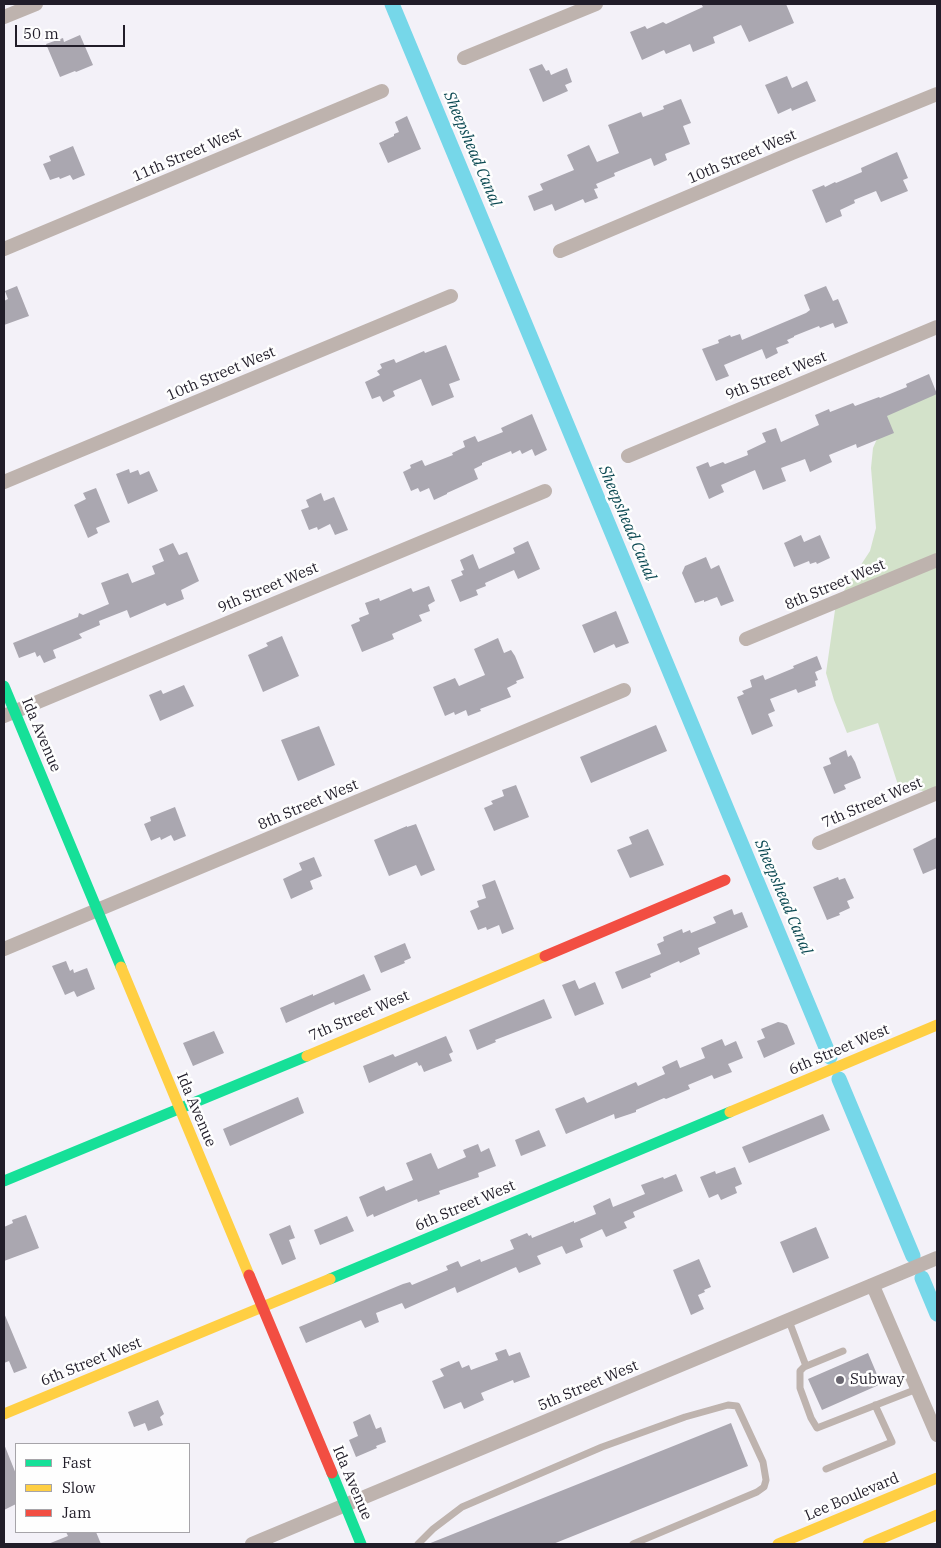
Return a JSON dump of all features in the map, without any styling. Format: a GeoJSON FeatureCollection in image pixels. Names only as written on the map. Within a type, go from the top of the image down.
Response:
{"type":"FeatureCollection","features":[{"type":"Feature","properties":{"kind":"street"},"geometry":{"type":"LineString","coordinates":[[4,17],[36,4]]}},
{"type":"Feature","properties":{"kind":"street"},"geometry":{"type":"LineString","coordinates":[[464,58],[596,4]]}},
{"type":"Feature","properties":{"kind":"street","name":"11th Street West"},"geometry":{"type":"LineString","coordinates":[[4,249],[382,91]]}},
{"type":"Feature","properties":{"kind":"street","name":"10th Street West"},"geometry":{"type":"LineString","coordinates":[[560,251],[937,94]]}},
{"type":"Feature","properties":{"kind":"street","name":"10th Street West"},"geometry":{"type":"LineString","coordinates":[[4,482],[451,296]]}},
{"type":"Feature","properties":{"kind":"street","name":"9th Street West"},"geometry":{"type":"LineString","coordinates":[[628,456],[937,327]]}},
{"type":"Feature","properties":{"kind":"street","name":"9th Street West"},"geometry":{"type":"LineString","coordinates":[[9,714],[545,491]]}},
{"type":"Feature","properties":{"kind":"street","name":"8th Street West"},"geometry":{"type":"LineString","coordinates":[[746,639],[937,560]]}},
{"type":"Feature","properties":{"kind":"street","name":"Ida Avenue"},"geometry":{"type":"LineString","coordinates":[[4,686],[9,714],[97,910],[361,1544]]}},
{"type":"Feature","properties":{"kind":"street","name":"8th Street West"},"geometry":{"type":"LineString","coordinates":[[4,949],[624,690]]}},
{"type":"Feature","properties":{"kind":"street","name":"7th Street West"},"geometry":{"type":"LineString","coordinates":[[818,843],[937,793]]}},
{"type":"Feature","properties":{"kind":"street","name":"7th Street West"},"geometry":{"type":"LineString","coordinates":[[4,1181],[725,880]]}},
{"type":"Feature","properties":{"kind":"street","name":"6th Street West"},"geometry":{"type":"LineString","coordinates":[[4,1414],[937,1025]]}},
{"type":"Feature","properties":{"kind":"street","name":"5th Street West"},"geometry":{"type":"LineString","coordinates":[[252,1544],[937,1258]]}},
{"type":"Feature","properties":{"kind":"street"},"geometry":{"type":"LineString","coordinates":[[873,1286],[937,1435]]}},
{"type":"Feature","properties":{"kind":"street","name":"Lee Boulevard"},"geometry":{"type":"LineString","coordinates":[[778,1544],[937,1478]]}},
{"type":"Feature","properties":{"kind":"street"},"geometry":{"type":"LineString","coordinates":[[868,1544],[937,1515]]}},
{"type":"Feature","properties":{"kind":"lane"},"geometry":{"type":"LineString","coordinates":[[789,1321],[806,1366]]}},
{"type":"Feature","properties":{"kind":"lane"},"geometry":{"type":"LineString","coordinates":[[842,1351],[806,1366],[800,1371],[800,1388],[811,1418],[817,1428],[917,1388]]}},
{"type":"Feature","properties":{"kind":"lane"},"geometry":{"type":"LineString","coordinates":[[418,1544],[433,1529],[462,1507],[602,1448],[685,1417],[728,1405],[736,1406],[740,1410],[763,1462],[766,1480],[764,1487],[757,1492],[633,1544]]}},
{"type":"Feature","properties":{"kind":"lane"},"geometry":{"type":"LineString","coordinates":[[826,1468],[892,1442],[875,1405]]}},
{"type":"Feature","properties":{"kind":"green space"},"geometry":{"type":"Polygon","coordinates":[[[937,391],[937,794],[909,788],[899,788],[878,723],[847,733],[826,673],[836,603],[870,551],[876,528],[871,468],[873,448],[888,414],[937,391]]]}},
{"type":"Feature","properties":{"kind":"building"},"geometry":{"type":"Polygon","coordinates":[[[701,4],[786,4],[794,23],[749,42],[741,25],[713,37],[715,43],[693,52],[690,44],[666,54],[664,50],[642,60],[630,32],[645,26],[647,29],[663,22],[666,24],[703,7],[701,4]]]}},
{"type":"Feature","properties":{"kind":"building"},"geometry":{"type":"Polygon","coordinates":[[[80,35],[93,65],[60,77],[46,44],[63,38],[64,42],[80,35]]]}},
{"type":"Feature","properties":{"kind":"building"},"geometry":{"type":"Polygon","coordinates":[[[542,64],[546,71],[549,70],[551,75],[567,68],[572,82],[565,85],[568,91],[543,102],[529,69],[542,64]]]}},
{"type":"Feature","properties":{"kind":"building"},"geometry":{"type":"Polygon","coordinates":[[[787,76],[792,88],[807,81],[816,101],[792,111],[791,108],[778,114],[765,85],[787,76]]]}},
{"type":"Feature","properties":{"kind":"building"},"geometry":{"type":"Polygon","coordinates":[[[681,99],[691,123],[683,126],[690,144],[665,154],[667,160],[654,166],[651,158],[614,173],[615,176],[596,184],[598,188],[594,189],[598,198],[585,203],[583,199],[555,211],[552,204],[534,211],[528,196],[543,190],[540,184],[574,170],[567,155],[589,145],[597,162],[619,153],[608,125],[641,112],[643,117],[664,109],[663,106],[681,99]]]}},
{"type":"Feature","properties":{"kind":"building"},"geometry":{"type":"Polygon","coordinates":[[[407,116],[421,149],[388,163],[379,143],[399,132],[395,122],[407,116]]]}},
{"type":"Feature","properties":{"kind":"building"},"geometry":{"type":"Polygon","coordinates":[[[73,146],[85,175],[73,180],[70,175],[50,180],[43,164],[51,161],[49,156],[73,146]]]}},
{"type":"Feature","properties":{"kind":"building"},"geometry":{"type":"Polygon","coordinates":[[[897,152],[908,178],[903,180],[908,191],[881,202],[876,191],[854,200],[855,203],[840,210],[842,216],[826,223],[812,190],[824,185],[825,187],[862,172],[861,168],[897,152]]]}},
{"type":"Feature","properties":{"kind":"building"},"geometry":{"type":"Polygon","coordinates":[[[17,286],[29,316],[4,325],[4,301],[8,299],[5,291],[17,286]]]}},
{"type":"Feature","properties":{"kind":"building"},"geometry":{"type":"Polygon","coordinates":[[[826,286],[833,301],[838,299],[848,323],[835,328],[833,323],[820,328],[819,326],[794,336],[787,340],[789,343],[776,348],[778,353],[766,359],[762,349],[724,365],[729,376],[716,381],[702,349],[719,343],[718,340],[730,335],[731,337],[740,334],[742,340],[806,313],[810,310],[804,295],[826,286]]]}},
{"type":"Feature","properties":{"kind":"building"},"geometry":{"type":"Polygon","coordinates":[[[446,345],[460,380],[449,384],[454,397],[432,406],[421,379],[393,391],[395,396],[383,402],[380,396],[372,399],[365,382],[380,375],[377,371],[382,368],[380,364],[394,359],[396,363],[424,351],[425,353],[446,345]]]}},
{"type":"Feature","properties":{"kind":"building"},"geometry":{"type":"Polygon","coordinates":[[[929,374],[937,394],[887,416],[894,433],[857,448],[856,444],[829,455],[832,462],[810,472],[805,459],[781,468],[786,481],[763,490],[755,470],[721,485],[724,492],[709,499],[696,467],[708,462],[710,467],[723,462],[725,464],[748,455],[747,451],[766,442],[762,433],[776,428],[781,442],[819,425],[815,415],[829,409],[830,412],[853,403],[855,406],[880,398],[907,387],[906,384],[929,374]]]}},
{"type":"Feature","properties":{"kind":"building"},"geometry":{"type":"Polygon","coordinates":[[[532,414],[547,450],[535,456],[532,449],[522,454],[520,450],[512,454],[511,451],[482,463],[482,465],[474,469],[478,479],[434,500],[429,488],[420,492],[418,488],[411,491],[403,472],[411,468],[410,465],[422,460],[425,466],[453,455],[452,453],[465,447],[463,441],[475,436],[478,442],[503,432],[501,428],[532,414]]]}},
{"type":"Feature","properties":{"kind":"building"},"geometry":{"type":"Polygon","coordinates":[[[129,469],[130,473],[138,470],[140,475],[149,471],[158,491],[128,504],[116,474],[129,469]]]}},
{"type":"Feature","properties":{"kind":"building"},"geometry":{"type":"Polygon","coordinates":[[[96,488],[110,522],[96,528],[98,533],[88,538],[74,505],[86,499],[83,493],[96,488]]]}},
{"type":"Feature","properties":{"kind":"building"},"geometry":{"type":"Polygon","coordinates":[[[321,493],[324,501],[334,497],[348,530],[335,535],[330,524],[318,530],[317,527],[309,530],[301,510],[309,507],[306,500],[321,493]]]}},
{"type":"Feature","properties":{"kind":"building"},"geometry":{"type":"Polygon","coordinates":[[[801,535],[804,542],[820,535],[830,558],[817,564],[816,562],[810,564],[809,561],[794,567],[784,543],[801,535]]]}},
{"type":"Feature","properties":{"kind":"building"},"geometry":{"type":"Polygon","coordinates":[[[528,541],[540,569],[518,579],[514,570],[485,583],[486,586],[476,590],[478,595],[460,602],[451,580],[463,575],[461,571],[464,570],[460,560],[473,554],[479,569],[515,553],[513,548],[528,541]]]}},
{"type":"Feature","properties":{"kind":"building"},"geometry":{"type":"Polygon","coordinates":[[[173,543],[179,555],[187,552],[199,581],[181,590],[184,599],[167,606],[165,603],[130,618],[127,610],[99,621],[100,625],[79,634],[82,638],[53,650],[56,658],[44,663],[40,655],[37,657],[35,652],[19,658],[13,643],[78,617],[79,613],[83,615],[109,604],[101,583],[128,573],[132,583],[155,574],[152,566],[164,561],[159,549],[173,543]]]}},
{"type":"Feature","properties":{"kind":"building"},"geometry":{"type":"Polygon","coordinates":[[[706,557],[711,569],[719,565],[734,601],[721,606],[717,597],[695,603],[682,573],[685,566],[706,557]]]}},
{"type":"Feature","properties":{"kind":"building"},"geometry":{"type":"Polygon","coordinates":[[[429,586],[435,601],[428,605],[430,611],[419,615],[422,621],[392,634],[394,639],[362,652],[351,625],[360,621],[359,618],[369,614],[365,603],[379,598],[380,601],[411,588],[413,592],[429,586]]]}},
{"type":"Feature","properties":{"kind":"building"},"geometry":{"type":"Polygon","coordinates":[[[616,611],[629,643],[616,648],[614,644],[594,653],[582,625],[616,611]]]}},
{"type":"Feature","properties":{"kind":"building"},"geometry":{"type":"Polygon","coordinates":[[[282,636],[299,676],[263,692],[248,655],[268,646],[266,643],[282,636]]]}},
{"type":"Feature","properties":{"kind":"building"},"geometry":{"type":"Polygon","coordinates":[[[498,638],[504,653],[511,650],[515,656],[524,678],[507,688],[511,697],[480,709],[481,711],[468,716],[466,710],[455,715],[454,712],[445,716],[433,687],[455,678],[459,686],[485,675],[474,649],[498,638]]]}},
{"type":"Feature","properties":{"kind":"building"},"geometry":{"type":"Polygon","coordinates":[[[817,656],[822,669],[815,672],[818,680],[815,681],[816,686],[798,693],[796,689],[770,699],[775,711],[768,714],[773,726],[752,735],[737,697],[744,694],[742,691],[752,687],[750,680],[763,675],[765,680],[817,656]]]}},
{"type":"Feature","properties":{"kind":"building"},"geometry":{"type":"Polygon","coordinates":[[[184,685],[194,706],[160,721],[149,695],[161,690],[163,694],[184,685]]]}},
{"type":"Feature","properties":{"kind":"building"},"geometry":{"type":"Polygon","coordinates":[[[656,725],[667,751],[591,783],[580,757],[656,725]]]}},
{"type":"Feature","properties":{"kind":"building"},"geometry":{"type":"Polygon","coordinates":[[[319,726],[335,765],[298,781],[281,740],[319,726]]]}},
{"type":"Feature","properties":{"kind":"building"},"geometry":{"type":"Polygon","coordinates":[[[846,750],[848,757],[851,755],[855,762],[861,778],[844,785],[846,789],[834,794],[823,767],[831,764],[829,758],[846,750]]]}},
{"type":"Feature","properties":{"kind":"building"},"geometry":{"type":"Polygon","coordinates":[[[516,785],[529,817],[494,831],[484,808],[493,804],[491,801],[504,796],[502,790],[516,785]]]}},
{"type":"Feature","properties":{"kind":"building"},"geometry":{"type":"Polygon","coordinates":[[[175,807],[186,836],[174,841],[171,835],[161,840],[160,837],[151,841],[144,824],[151,821],[150,817],[175,807]]]}},
{"type":"Feature","properties":{"kind":"building"},"geometry":{"type":"Polygon","coordinates":[[[416,824],[435,870],[421,876],[416,865],[389,876],[374,840],[416,824]]]}},
{"type":"Feature","properties":{"kind":"building"},"geometry":{"type":"Polygon","coordinates":[[[648,829],[664,865],[630,878],[617,850],[632,844],[629,837],[648,829]]]}},
{"type":"Feature","properties":{"kind":"building"},"geometry":{"type":"Polygon","coordinates":[[[937,837],[937,868],[923,874],[913,849],[937,837]]]}},
{"type":"Feature","properties":{"kind":"building"},"geometry":{"type":"Polygon","coordinates":[[[314,857],[322,876],[310,881],[313,889],[291,899],[283,879],[302,870],[299,863],[314,857]]]}},
{"type":"Feature","properties":{"kind":"building"},"geometry":{"type":"Polygon","coordinates":[[[838,877],[839,880],[845,878],[854,898],[847,901],[850,908],[839,913],[840,915],[827,920],[813,887],[838,877]]]}},
{"type":"Feature","properties":{"kind":"building"},"geometry":{"type":"Polygon","coordinates":[[[495,880],[514,929],[502,934],[499,925],[487,930],[486,927],[478,930],[470,911],[479,907],[477,901],[486,898],[482,885],[495,880]]]}},
{"type":"Feature","properties":{"kind":"building"},"geometry":{"type":"Polygon","coordinates":[[[732,909],[734,915],[742,912],[748,927],[698,948],[700,954],[650,974],[651,977],[622,989],[615,972],[661,954],[657,944],[664,941],[663,937],[682,929],[683,933],[690,930],[691,933],[716,923],[713,917],[732,909]]]}},
{"type":"Feature","properties":{"kind":"building"},"geometry":{"type":"Polygon","coordinates":[[[405,943],[411,958],[404,961],[405,963],[381,973],[374,956],[405,943]]]}},
{"type":"Feature","properties":{"kind":"building"},"geometry":{"type":"Polygon","coordinates":[[[66,961],[70,971],[73,969],[74,973],[87,968],[95,989],[77,997],[74,991],[65,995],[52,966],[66,961]]]}},
{"type":"Feature","properties":{"kind":"building"},"geometry":{"type":"Polygon","coordinates":[[[364,974],[371,990],[335,1005],[334,1002],[286,1023],[280,1008],[364,974]]]}},
{"type":"Feature","properties":{"kind":"building"},"geometry":{"type":"Polygon","coordinates":[[[575,980],[579,989],[595,982],[604,1004],[575,1016],[562,985],[575,980]]]}},
{"type":"Feature","properties":{"kind":"building"},"geometry":{"type":"Polygon","coordinates":[[[544,999],[552,1018],[495,1040],[496,1042],[477,1050],[469,1030],[544,999]]]}},
{"type":"Feature","properties":{"kind":"building"},"geometry":{"type":"Polygon","coordinates":[[[778,1022],[787,1025],[795,1044],[764,1058],[757,1041],[765,1038],[761,1029],[778,1022]]]}},
{"type":"Feature","properties":{"kind":"building"},"geometry":{"type":"Polygon","coordinates":[[[214,1031],[224,1053],[193,1066],[183,1043],[214,1031]]]}},
{"type":"Feature","properties":{"kind":"building"},"geometry":{"type":"Polygon","coordinates":[[[446,1036],[453,1052],[449,1054],[452,1061],[424,1072],[421,1065],[419,1066],[417,1062],[369,1083],[363,1066],[393,1054],[395,1057],[446,1036]]]}},
{"type":"Feature","properties":{"kind":"building"},"geometry":{"type":"Polygon","coordinates":[[[722,1039],[725,1046],[736,1041],[743,1058],[728,1064],[732,1072],[714,1079],[712,1075],[688,1085],[690,1089],[666,1099],[664,1098],[636,1110],[636,1112],[615,1119],[614,1114],[566,1134],[555,1109],[584,1097],[587,1103],[636,1082],[638,1086],[665,1074],[662,1067],[677,1060],[680,1068],[705,1058],[701,1048],[722,1039]]]}},
{"type":"Feature","properties":{"kind":"building"},"geometry":{"type":"Polygon","coordinates":[[[298,1097],[304,1113],[230,1146],[223,1129],[298,1097]]]}},
{"type":"Feature","properties":{"kind":"building"},"geometry":{"type":"Polygon","coordinates":[[[823,1114],[830,1130],[749,1163],[742,1147],[823,1114]]]}},
{"type":"Feature","properties":{"kind":"building"},"geometry":{"type":"Polygon","coordinates":[[[539,1130],[546,1146],[521,1156],[515,1140],[539,1130]]]}},
{"type":"Feature","properties":{"kind":"building"},"geometry":{"type":"Polygon","coordinates":[[[478,1144],[481,1152],[489,1148],[496,1166],[478,1173],[479,1177],[439,1191],[440,1194],[418,1202],[417,1199],[374,1217],[373,1214],[367,1217],[359,1197],[384,1186],[386,1191],[413,1180],[406,1163],[431,1153],[438,1169],[466,1157],[463,1150],[478,1144]]]}},
{"type":"Feature","properties":{"kind":"building"},"geometry":{"type":"Polygon","coordinates":[[[735,1167],[742,1184],[735,1187],[737,1193],[721,1200],[718,1194],[709,1198],[700,1177],[715,1171],[716,1174],[735,1167]]]}},
{"type":"Feature","properties":{"kind":"building"},"geometry":{"type":"Polygon","coordinates":[[[676,1174],[683,1191],[633,1212],[635,1217],[624,1222],[627,1228],[606,1237],[602,1229],[580,1239],[583,1247],[566,1254],[562,1246],[537,1256],[541,1264],[519,1273],[516,1267],[457,1293],[455,1287],[405,1309],[402,1303],[376,1313],[379,1322],[365,1328],[361,1320],[306,1343],[299,1327],[403,1284],[410,1282],[412,1285],[448,1270],[446,1266],[458,1261],[461,1267],[480,1259],[481,1262],[514,1249],[510,1240],[527,1233],[532,1238],[574,1221],[574,1223],[596,1214],[593,1206],[610,1198],[613,1207],[645,1194],[641,1185],[676,1174]]]}},
{"type":"Feature","properties":{"kind":"building"},"geometry":{"type":"Polygon","coordinates":[[[26,1215],[39,1248],[4,1261],[4,1227],[13,1223],[12,1220],[26,1215]]]}},
{"type":"Feature","properties":{"kind":"building"},"geometry":{"type":"Polygon","coordinates":[[[347,1216],[354,1231],[320,1245],[314,1230],[347,1216]]]}},
{"type":"Feature","properties":{"kind":"building"},"geometry":{"type":"Polygon","coordinates":[[[290,1225],[295,1238],[289,1240],[296,1259],[282,1265],[269,1234],[290,1225]]]}},
{"type":"Feature","properties":{"kind":"building"},"geometry":{"type":"Polygon","coordinates":[[[816,1227],[829,1258],[793,1273],[780,1242],[816,1227]]]}},
{"type":"Feature","properties":{"kind":"building"},"geometry":{"type":"Polygon","coordinates":[[[699,1259],[711,1287],[698,1295],[704,1309],[691,1315],[673,1270],[699,1259]]]}},
{"type":"Feature","properties":{"kind":"building"},"geometry":{"type":"Polygon","coordinates":[[[4,1313],[27,1368],[14,1373],[9,1361],[4,1363],[4,1313]]]}},
{"type":"Feature","properties":{"kind":"building"},"geometry":{"type":"Polygon","coordinates":[[[506,1349],[509,1356],[520,1352],[530,1377],[514,1383],[513,1380],[481,1393],[484,1400],[464,1409],[461,1402],[444,1409],[432,1381],[444,1376],[440,1369],[459,1361],[462,1368],[469,1365],[471,1370],[498,1360],[495,1353],[506,1349]]]}},
{"type":"Feature","properties":{"kind":"building"},"geometry":{"type":"Polygon","coordinates":[[[868,1353],[881,1384],[822,1410],[808,1379],[868,1353]]]}},
{"type":"Feature","properties":{"kind":"building"},"geometry":{"type":"Polygon","coordinates":[[[158,1400],[164,1414],[160,1417],[163,1425],[148,1431],[145,1423],[134,1427],[128,1412],[158,1400]]]}},
{"type":"Feature","properties":{"kind":"building"},"geometry":{"type":"Polygon","coordinates":[[[370,1414],[376,1429],[381,1427],[386,1442],[356,1457],[349,1440],[358,1436],[353,1422],[370,1414]]]}},
{"type":"Feature","properties":{"kind":"building"},"geometry":{"type":"Polygon","coordinates":[[[731,1423],[748,1466],[553,1544],[428,1544],[731,1423]]]}},
{"type":"Feature","properties":{"kind":"building"},"geometry":{"type":"Polygon","coordinates":[[[4,1444],[15,1472],[15,1504],[4,1510],[4,1444]]]}},
{"type":"Feature","properties":{"kind":"building"},"geometry":{"type":"Polygon","coordinates":[[[66,1533],[96,1533],[101,1544],[48,1544],[68,1536],[66,1533]]]}},
{"type":"Feature","properties":{"kind":"waterway","name":"Sheepshead Canal"},"geometry":{"type":"LineString","coordinates":[[392,4],[830,1057]]}},
{"type":"Feature","properties":{"kind":"waterway","name":"Sheepshead Canal"},"geometry":{"type":"LineString","coordinates":[[839,1079],[913,1256]]}},
{"type":"Feature","properties":{"kind":"waterway","name":"Sheepshead Canal"},"geometry":{"type":"LineString","coordinates":[[922,1278],[937,1314]]}},
{"type":"Feature","properties":{"kind":"traffic: fast"},"geometry":{"type":"LineString","coordinates":[[4,686],[121,967]]}},
{"type":"Feature","properties":{"kind":"traffic: fast"},"geometry":{"type":"LineString","coordinates":[[4,1181],[307,1056]]}},
{"type":"Feature","properties":{"kind":"traffic: fast"},"geometry":{"type":"LineString","coordinates":[[330,1279],[730,1112]]}},
{"type":"Feature","properties":{"kind":"traffic: fast"},"geometry":{"type":"LineString","coordinates":[[332,1473],[361,1544]]}},
{"type":"Feature","properties":{"kind":"traffic: slow"},"geometry":{"type":"LineString","coordinates":[[307,1056],[545,956]]}},
{"type":"Feature","properties":{"kind":"traffic: slow"},"geometry":{"type":"LineString","coordinates":[[121,967],[249,1275]]}},
{"type":"Feature","properties":{"kind":"traffic: slow"},"geometry":{"type":"LineString","coordinates":[[730,1112],[937,1025]]}},
{"type":"Feature","properties":{"kind":"traffic: slow"},"geometry":{"type":"LineString","coordinates":[[4,1414],[330,1279]]}},
{"type":"Feature","properties":{"kind":"traffic: slow"},"geometry":{"type":"LineString","coordinates":[[778,1544],[937,1478]]}},
{"type":"Feature","properties":{"kind":"traffic: slow"},"geometry":{"type":"LineString","coordinates":[[868,1544],[937,1515]]}},
{"type":"Feature","properties":{"kind":"traffic: jam"},"geometry":{"type":"LineString","coordinates":[[545,956],[725,880]]}},
{"type":"Feature","properties":{"kind":"traffic: jam"},"geometry":{"type":"LineString","coordinates":[[249,1275],[332,1473]]}},
{"type":"Feature","properties":{"kind":"place","name":"Subway"},"geometry":{"type":"Point","coordinates":[840,1380]}}]}
